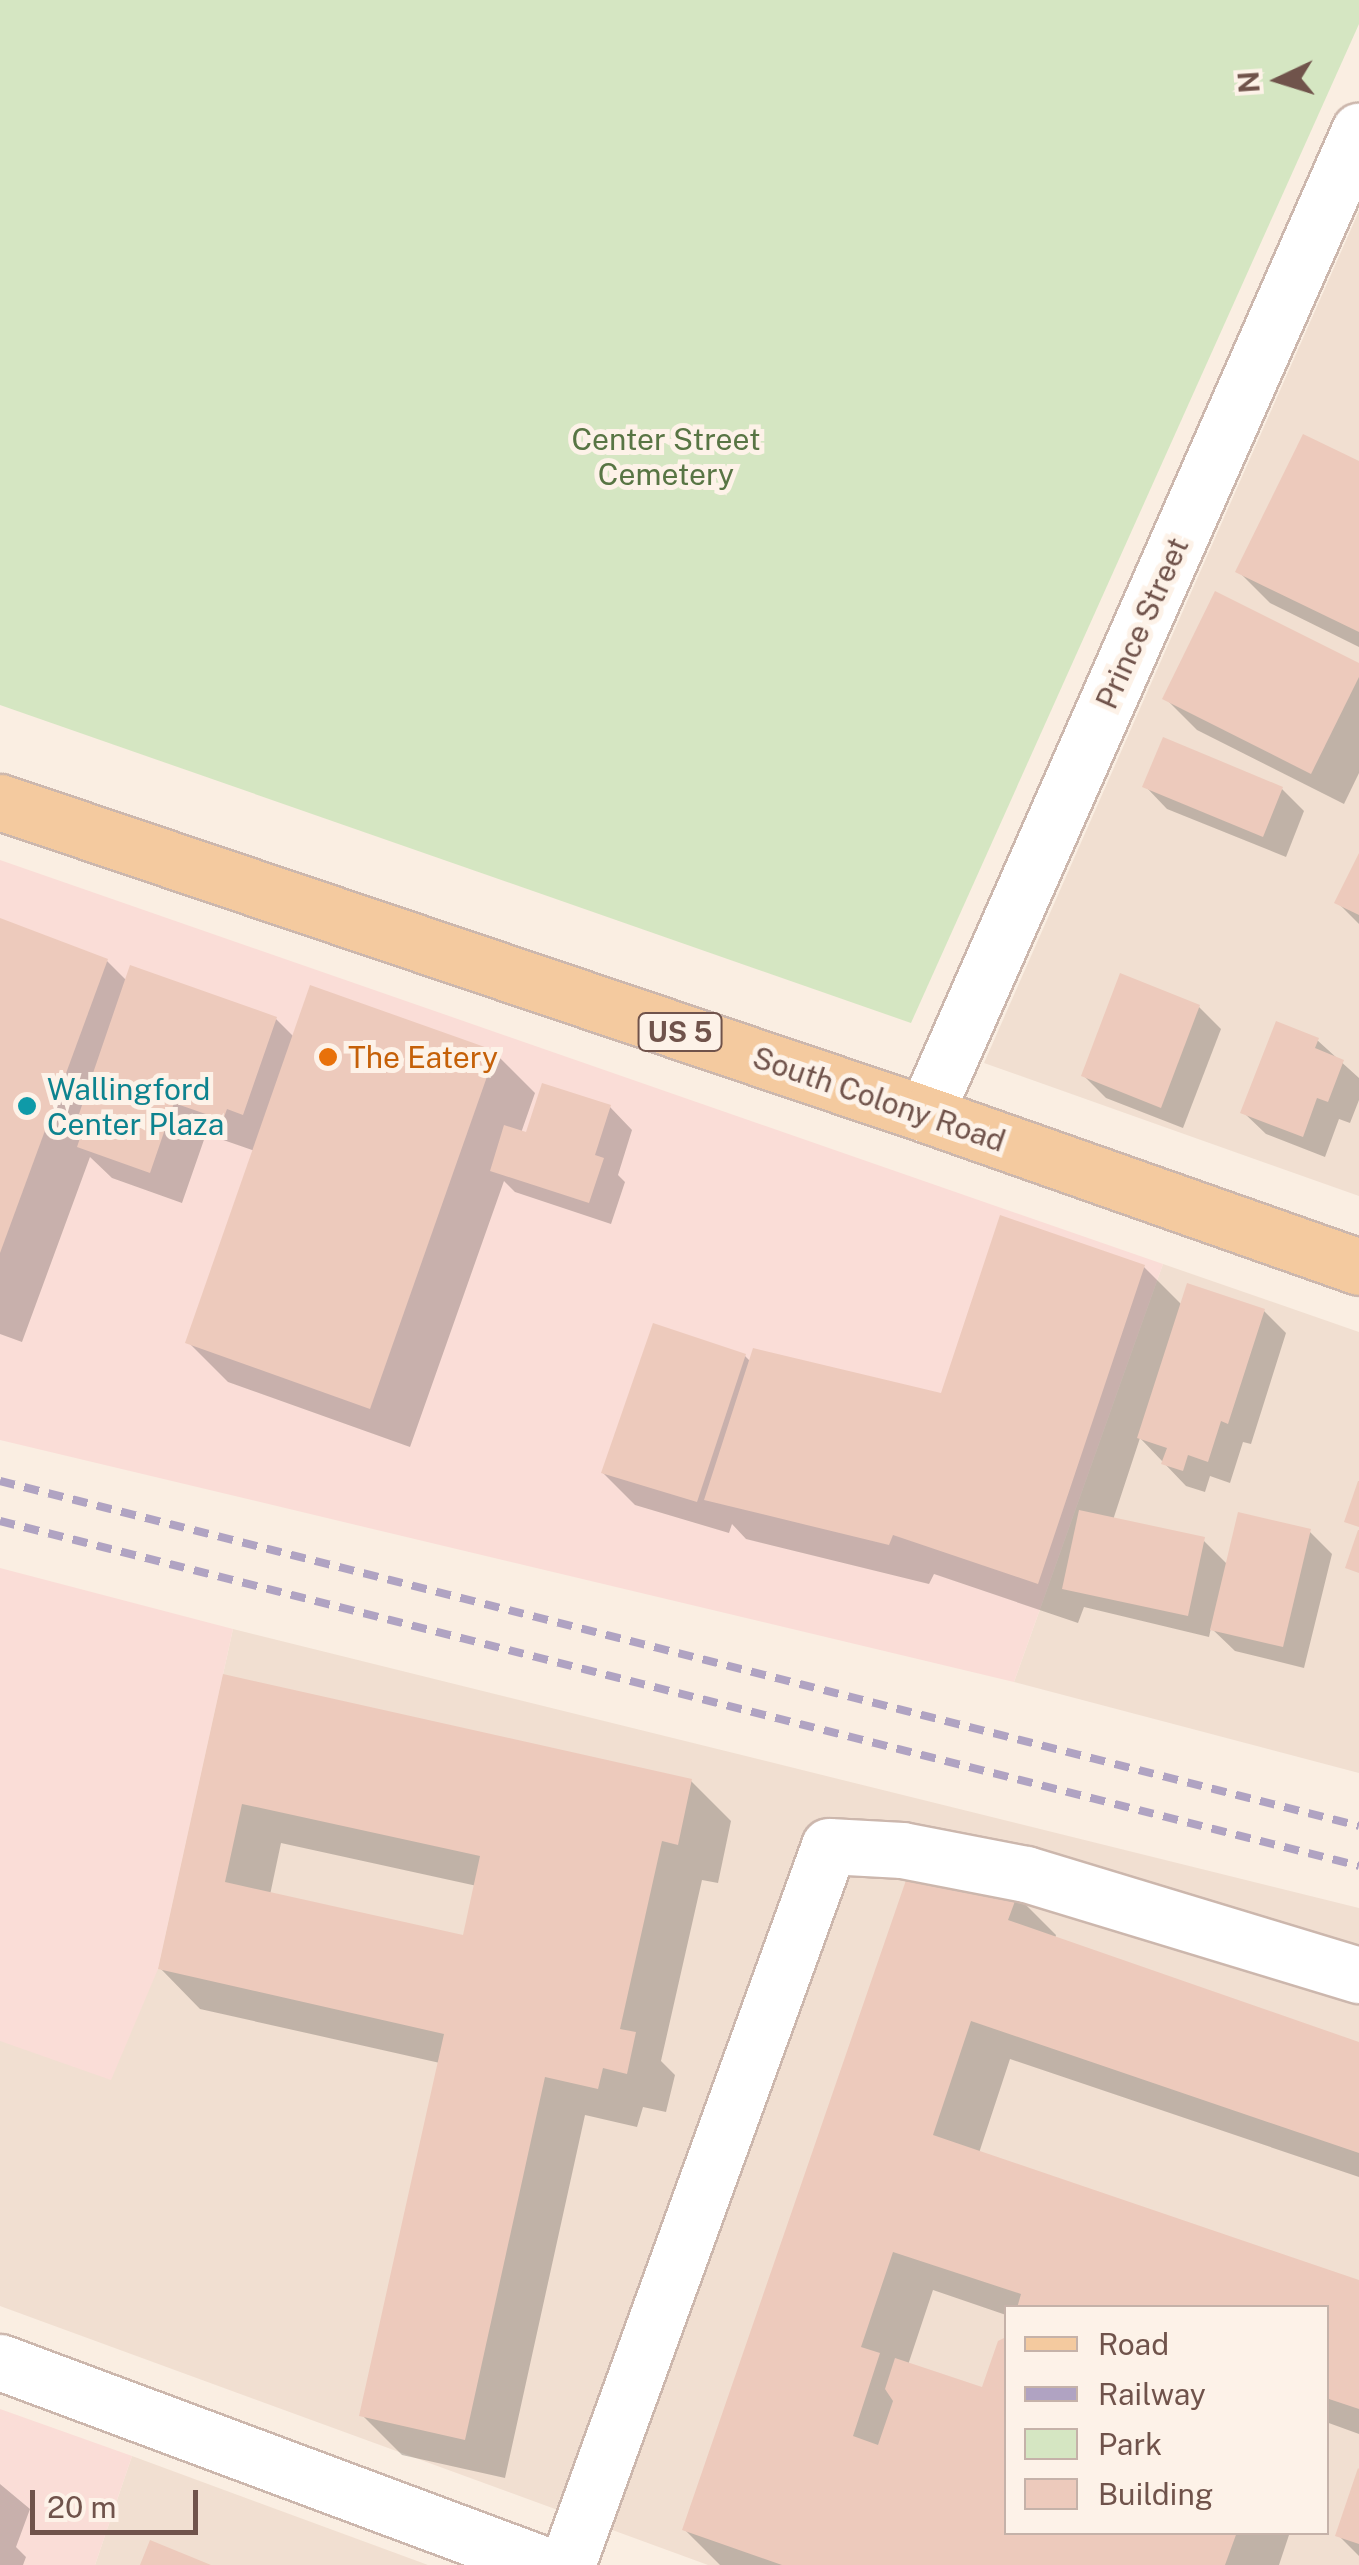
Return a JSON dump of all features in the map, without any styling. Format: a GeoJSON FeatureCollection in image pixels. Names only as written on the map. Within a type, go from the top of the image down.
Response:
{"type":"FeatureCollection","features":[{"type":"Feature","properties":{"kind":"main road","name":"South Colony Road"},"geometry":{"type":"LineString","coordinates":[[0,802],[925,1114],[1359,1266]]}},
{"type":"Feature","properties":{"kind":"street","name":"Prince Street"},"geometry":{"type":"LineString","coordinates":[[925,1114],[1359,132]]}},
{"type":"Feature","properties":{"kind":"street"},"geometry":{"type":"LineString","coordinates":[[566,2565],[829,1846],[902,1850],[1026,1874],[1359,1976]]}},
{"type":"Feature","properties":{"kind":"street"},"geometry":{"type":"LineString","coordinates":[[0,2362],[544,2565]]}},
{"type":"Feature","properties":{"kind":"shaded area"},"geometry":{"type":"Polygon","coordinates":[[[1359,211],[1359,1196],[984,1063],[1359,211]]]}},
{"type":"Feature","properties":{"kind":"shaded area"},"geometry":{"type":"Polygon","coordinates":[[[0,860],[1163,1264],[1014,1682],[0,1440],[0,860]]]}},
{"type":"Feature","properties":{"kind":"shaded area"},"geometry":{"type":"Polygon","coordinates":[[[1163,1264],[1359,1332],[1359,1773],[1014,1682],[1163,1264]]]}},
{"type":"Feature","properties":{"kind":"shaded area"},"geometry":{"type":"Polygon","coordinates":[[[0,1568],[233,1629],[158,1969],[111,2080],[0,2041],[0,1568]]]}},
{"type":"Feature","properties":{"kind":"shaded area"},"geometry":{"type":"Polygon","coordinates":[[[233,1629],[1359,1908],[1359,2565],[708,2565],[0,2306],[0,2041],[158,1969],[233,1629]]]}},
{"type":"Feature","properties":{"kind":"shaded area"},"geometry":{"type":"Polygon","coordinates":[[[0,2409],[132,2456],[95,2565],[0,2565],[0,2409]]]}},
{"type":"Feature","properties":{"kind":"shaded area"},"geometry":{"type":"Polygon","coordinates":[[[132,2456],[428,2565],[95,2565],[132,2456]]]}},
{"type":"Feature","properties":{"kind":"green space","name":"Center Street Cemetery"},"geometry":{"type":"Polygon","coordinates":[[[0,0],[1359,0],[1359,24],[911,1023],[0,705],[0,0]]]}},
{"type":"Feature","properties":{"kind":"building"},"geometry":{"type":"Polygon","coordinates":[[[1303,434],[1359,461],[1359,632],[1235,572],[1303,434]]]}},
{"type":"Feature","properties":{"kind":"building"},"geometry":{"type":"Polygon","coordinates":[[[1215,591],[1359,663],[1359,677],[1311,774],[1162,699],[1215,591]]]}},
{"type":"Feature","properties":{"kind":"building"},"geometry":{"type":"Polygon","coordinates":[[[1163,737],[1283,787],[1263,837],[1142,787],[1163,737]]]}},
{"type":"Feature","properties":{"kind":"building"},"geometry":{"type":"Polygon","coordinates":[[[1359,853],[1359,915],[1334,903],[1359,853]]]}},
{"type":"Feature","properties":{"kind":"building","name":"Wallingford Center Plaza"},"geometry":{"type":"Polygon","coordinates":[[[0,918],[108,959],[0,1253],[0,918]]]}},
{"type":"Feature","properties":{"kind":"building"},"geometry":{"type":"Polygon","coordinates":[[[130,965],[277,1017],[243,1115],[227,1109],[223,1120],[174,1103],[150,1173],[77,1147],[87,1117],[79,1114],[130,965]]]}},
{"type":"Feature","properties":{"kind":"building"},"geometry":{"type":"Polygon","coordinates":[[[1120,973],[1200,1005],[1161,1108],[1081,1076],[1120,973]]]}},
{"type":"Feature","properties":{"kind":"building"},"geometry":{"type":"Polygon","coordinates":[[[310,985],[496,1051],[370,1409],[185,1343],[310,985]]]}},
{"type":"Feature","properties":{"kind":"building"},"geometry":{"type":"Polygon","coordinates":[[[1276,1021],[1319,1038],[1315,1048],[1344,1060],[1328,1102],[1317,1098],[1303,1137],[1240,1113],[1276,1021]]]}},
{"type":"Feature","properties":{"kind":"building"},"geometry":{"type":"Polygon","coordinates":[[[542,1083],[611,1105],[595,1155],[604,1158],[589,1203],[490,1171],[504,1125],[526,1132],[542,1083]]]}},
{"type":"Feature","properties":{"kind":"building"},"geometry":{"type":"Polygon","coordinates":[[[1000,1215],[1145,1265],[1038,1584],[893,1535],[889,1545],[704,1500],[753,1348],[941,1393],[1000,1215]]]}},
{"type":"Feature","properties":{"kind":"building"},"geometry":{"type":"Polygon","coordinates":[[[1187,1283],[1265,1309],[1228,1424],[1221,1421],[1208,1462],[1188,1455],[1183,1471],[1161,1464],[1167,1448],[1137,1438],[1187,1283]]]}},
{"type":"Feature","properties":{"kind":"building"},"geometry":{"type":"Polygon","coordinates":[[[653,1323],[746,1354],[697,1502],[601,1473],[653,1323]]]}},
{"type":"Feature","properties":{"kind":"building"},"geometry":{"type":"Polygon","coordinates":[[[1359,1481],[1359,1527],[1344,1522],[1359,1481]]]}},
{"type":"Feature","properties":{"kind":"building"},"geometry":{"type":"Polygon","coordinates":[[[1079,1510],[1205,1537],[1188,1616],[1062,1589],[1079,1510]]]}},
{"type":"Feature","properties":{"kind":"building"},"geometry":{"type":"Polygon","coordinates":[[[1238,1512],[1311,1529],[1283,1647],[1210,1630],[1238,1512]]]}},
{"type":"Feature","properties":{"kind":"building"},"geometry":{"type":"Polygon","coordinates":[[[1359,1530],[1359,1573],[1345,1568],[1359,1530]]]}},
{"type":"Feature","properties":{"kind":"building"},"geometry":{"type":"Polygon","coordinates":[[[223,1674],[692,1779],[678,1845],[662,1841],[620,2029],[636,2032],[627,2074],[603,2068],[598,2089],[545,2077],[465,2440],[359,2416],[444,2034],[158,1969],[223,1674]],[[242,1804],[225,1882],[463,1935],[480,1856],[242,1804]]]}},
{"type":"Feature","properties":{"kind":"building"},"geometry":{"type":"Polygon","coordinates":[[[914,1857],[1018,1893],[1008,1920],[1359,2042],[1359,2153],[971,2021],[933,2135],[1359,2280],[1359,2409],[1329,2399],[1329,2305],[1018,2305],[1021,2294],[893,2252],[861,2347],[880,2353],[853,2436],[878,2445],[893,2401],[885,2389],[895,2358],[982,2387],[998,2341],[1004,2338],[1004,2535],[1236,2535],[1225,2565],[782,2565],[682,2530],[914,1857]]]}},
{"type":"Feature","properties":{"kind":"building"},"geometry":{"type":"Polygon","coordinates":[[[1359,2469],[1359,2544],[1335,2536],[1359,2469]]]}},
{"type":"Feature","properties":{"kind":"building"},"geometry":{"type":"Polygon","coordinates":[[[150,2540],[211,2565],[140,2565],[150,2540]]]}},
{"type":"Feature","properties":{"kind":"railway"},"geometry":{"type":"LineString","coordinates":[[0,1481],[1359,1826]]}},
{"type":"Feature","properties":{"kind":"railway"},"geometry":{"type":"LineString","coordinates":[[0,1521],[1359,1866]]}},
{"type":"Feature","properties":{"kind":"place","name":"The Eatery"},"geometry":{"type":"Point","coordinates":[328,1057]}},
{"type":"Feature","properties":{"kind":"place","name":"Wallingford Center Plaza"},"geometry":{"type":"Point","coordinates":[27,1106]}}]}
